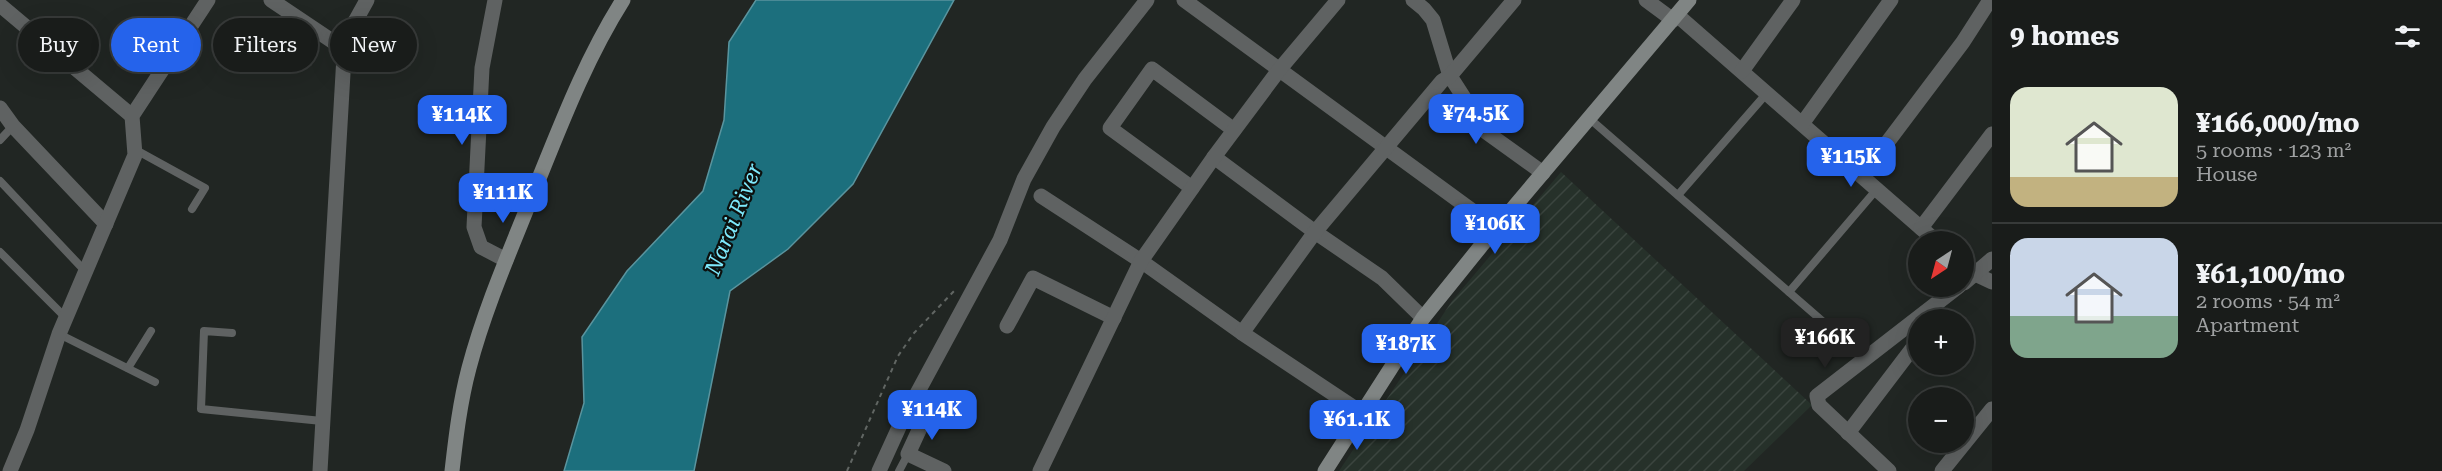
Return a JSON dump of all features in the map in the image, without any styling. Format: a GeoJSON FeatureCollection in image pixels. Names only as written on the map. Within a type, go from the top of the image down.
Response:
{"type":"FeatureCollection","features":[{"type":"Feature","properties":{"kind":"street"},"geometry":{"type":"LineString","coordinates":[[10,471],[27,430],[59,334],[135,155],[132,116],[208,0]]}},
{"type":"Feature","properties":{"kind":"street"},"geometry":{"type":"LineString","coordinates":[[271,0],[330,40]]}},
{"type":"Feature","properties":{"kind":"street"},"geometry":{"type":"LineString","coordinates":[[357,18],[367,0]]}},
{"type":"Feature","properties":{"kind":"street"},"geometry":{"type":"LineString","coordinates":[[495,0],[482,68],[474,227],[481,247],[506,260]]}},
{"type":"Feature","properties":{"kind":"street"},"geometry":{"type":"LineString","coordinates":[[452,471],[459,417],[469,368],[506,260],[570,102],[603,33],[623,0]]}},
{"type":"Feature","properties":{"kind":"street"},"geometry":{"type":"LineString","coordinates":[[879,471],[900,425],[1000,240],[1024,179],[1053,127],[1085,80],[1147,0]]}},
{"type":"Feature","properties":{"kind":"street"},"geometry":{"type":"LineString","coordinates":[[1184,0],[1496,228]]}},
{"type":"Feature","properties":{"kind":"street"},"geometry":{"type":"LineString","coordinates":[[1040,471],[1140,261],[1279,70],[1338,0]]}},
{"type":"Feature","properties":{"kind":"street"},"geometry":{"type":"LineString","coordinates":[[1413,0],[1434,20],[1450,76],[1486,132],[1543,173]]}},
{"type":"Feature","properties":{"kind":"street"},"geometry":{"type":"LineString","coordinates":[[1242,333],[1315,232],[1385,147],[1442,81],[1450,76],[1514,0]]}},
{"type":"Feature","properties":{"kind":"street"},"geometry":{"type":"LineString","coordinates":[[1646,0],[1675,17],[1742,71],[1924,231]]}},
{"type":"Feature","properties":{"kind":"street"},"geometry":{"type":"LineString","coordinates":[[1325,471],[1423,318],[1689,0]]}},
{"type":"Feature","properties":{"kind":"street"},"geometry":{"type":"LineString","coordinates":[[1742,71],[1793,0]]}},
{"type":"Feature","properties":{"kind":"street"},"geometry":{"type":"LineString","coordinates":[[1802,124],[1891,0]]}},
{"type":"Feature","properties":{"kind":"street"},"geometry":{"type":"LineString","coordinates":[[1862,176],[1963,42],[1990,0]]}},
{"type":"Feature","properties":{"kind":"street"},"geometry":{"type":"LineString","coordinates":[[0,5],[132,116]]}},
{"type":"Feature","properties":{"kind":"street"},"geometry":{"type":"LineString","coordinates":[[1192,188],[1110,128],[1152,69],[1234,130]]}},
{"type":"Feature","properties":{"kind":"street"},"geometry":{"type":"LineString","coordinates":[[320,471],[343,72]]}},
{"type":"Feature","properties":{"kind":"street"},"geometry":{"type":"LineString","coordinates":[[0,108],[13,126],[106,224]]}},
{"type":"Feature","properties":{"kind":"street"},"geometry":{"type":"LineString","coordinates":[[1921,228],[1992,134]]}},
{"type":"Feature","properties":{"kind":"street"},"geometry":{"type":"LineString","coordinates":[[1214,157],[1315,232],[1382,278],[1423,318]]}},
{"type":"Feature","properties":{"kind":"street"},"geometry":{"type":"LineString","coordinates":[[1041,196],[1362,413]]}},
{"type":"Feature","properties":{"kind":"street"},"geometry":{"type":"LineString","coordinates":[[1974,272],[1992,259]]}},
{"type":"Feature","properties":{"kind":"street"},"geometry":{"type":"LineString","coordinates":[[1007,326],[1033,278],[1114,318]]}},
{"type":"Feature","properties":{"kind":"street"},"geometry":{"type":"LineString","coordinates":[[1974,280],[1992,282]]}},
{"type":"Feature","properties":{"kind":"street"},"geometry":{"type":"LineString","coordinates":[[1888,471],[1819,405],[1817,396],[1942,297]]}},
{"type":"Feature","properties":{"kind":"street"},"geometry":{"type":"LineString","coordinates":[[1848,433],[1908,354]]}},
{"type":"Feature","properties":{"kind":"street"},"geometry":{"type":"LineString","coordinates":[[1942,471],[1992,409]]}},
{"type":"Feature","properties":{"kind":"street"},"geometry":{"type":"LineString","coordinates":[[926,415],[908,454],[944,471]]}},
{"type":"Feature","properties":{"kind":"lane"},"geometry":{"type":"LineString","coordinates":[[1678,195],[1767,93]]}},
{"type":"Feature","properties":{"kind":"lane"},"geometry":{"type":"LineString","coordinates":[[1590,119],[1866,359]]}},
{"type":"Feature","properties":{"kind":"lane"},"geometry":{"type":"LineString","coordinates":[[0,140],[13,126]]}},
{"type":"Feature","properties":{"kind":"lane"},"geometry":{"type":"LineString","coordinates":[[134,149],[205,188],[192,209]]}},
{"type":"Feature","properties":{"kind":"lane"},"geometry":{"type":"LineString","coordinates":[[0,180],[86,271]]}},
{"type":"Feature","properties":{"kind":"lane"},"geometry":{"type":"LineString","coordinates":[[1789,292],[1877,189]]}},
{"type":"Feature","properties":{"kind":"lane"},"geometry":{"type":"LineString","coordinates":[[0,252],[66,318]]}},
{"type":"Feature","properties":{"kind":"lane"},"geometry":{"type":"LineString","coordinates":[[128,368],[151,331]]}},
{"type":"Feature","properties":{"kind":"lane"},"geometry":{"type":"LineString","coordinates":[[232,333],[204,331],[201,409],[322,422]]}},
{"type":"Feature","properties":{"kind":"lane"},"geometry":{"type":"LineString","coordinates":[[59,334],[155,382]]}},
{"type":"Feature","properties":{"kind":"lane"},"geometry":{"type":"LineString","coordinates":[[899,471],[908,454]]}},
{"type":"Feature","properties":{"kind":"path"},"geometry":{"type":"LineString","coordinates":[[847,471],[898,356],[914,333],[961,283]]}},
{"type":"Feature","properties":{"kind":"shaded area"},"geometry":{"type":"Polygon","coordinates":[[[1561,172],[1812,405],[1744,471],[1339,471],[1452,301],[1561,172]]]}},
{"type":"Feature","properties":{"kind":"water","name":"Narai River"},"geometry":{"type":"Polygon","coordinates":[[[756,0],[954,0],[853,184],[788,249],[730,291],[694,471],[564,471],[584,403],[582,337],[627,271],[703,191],[724,120],[729,42],[756,0]]]}}]}
